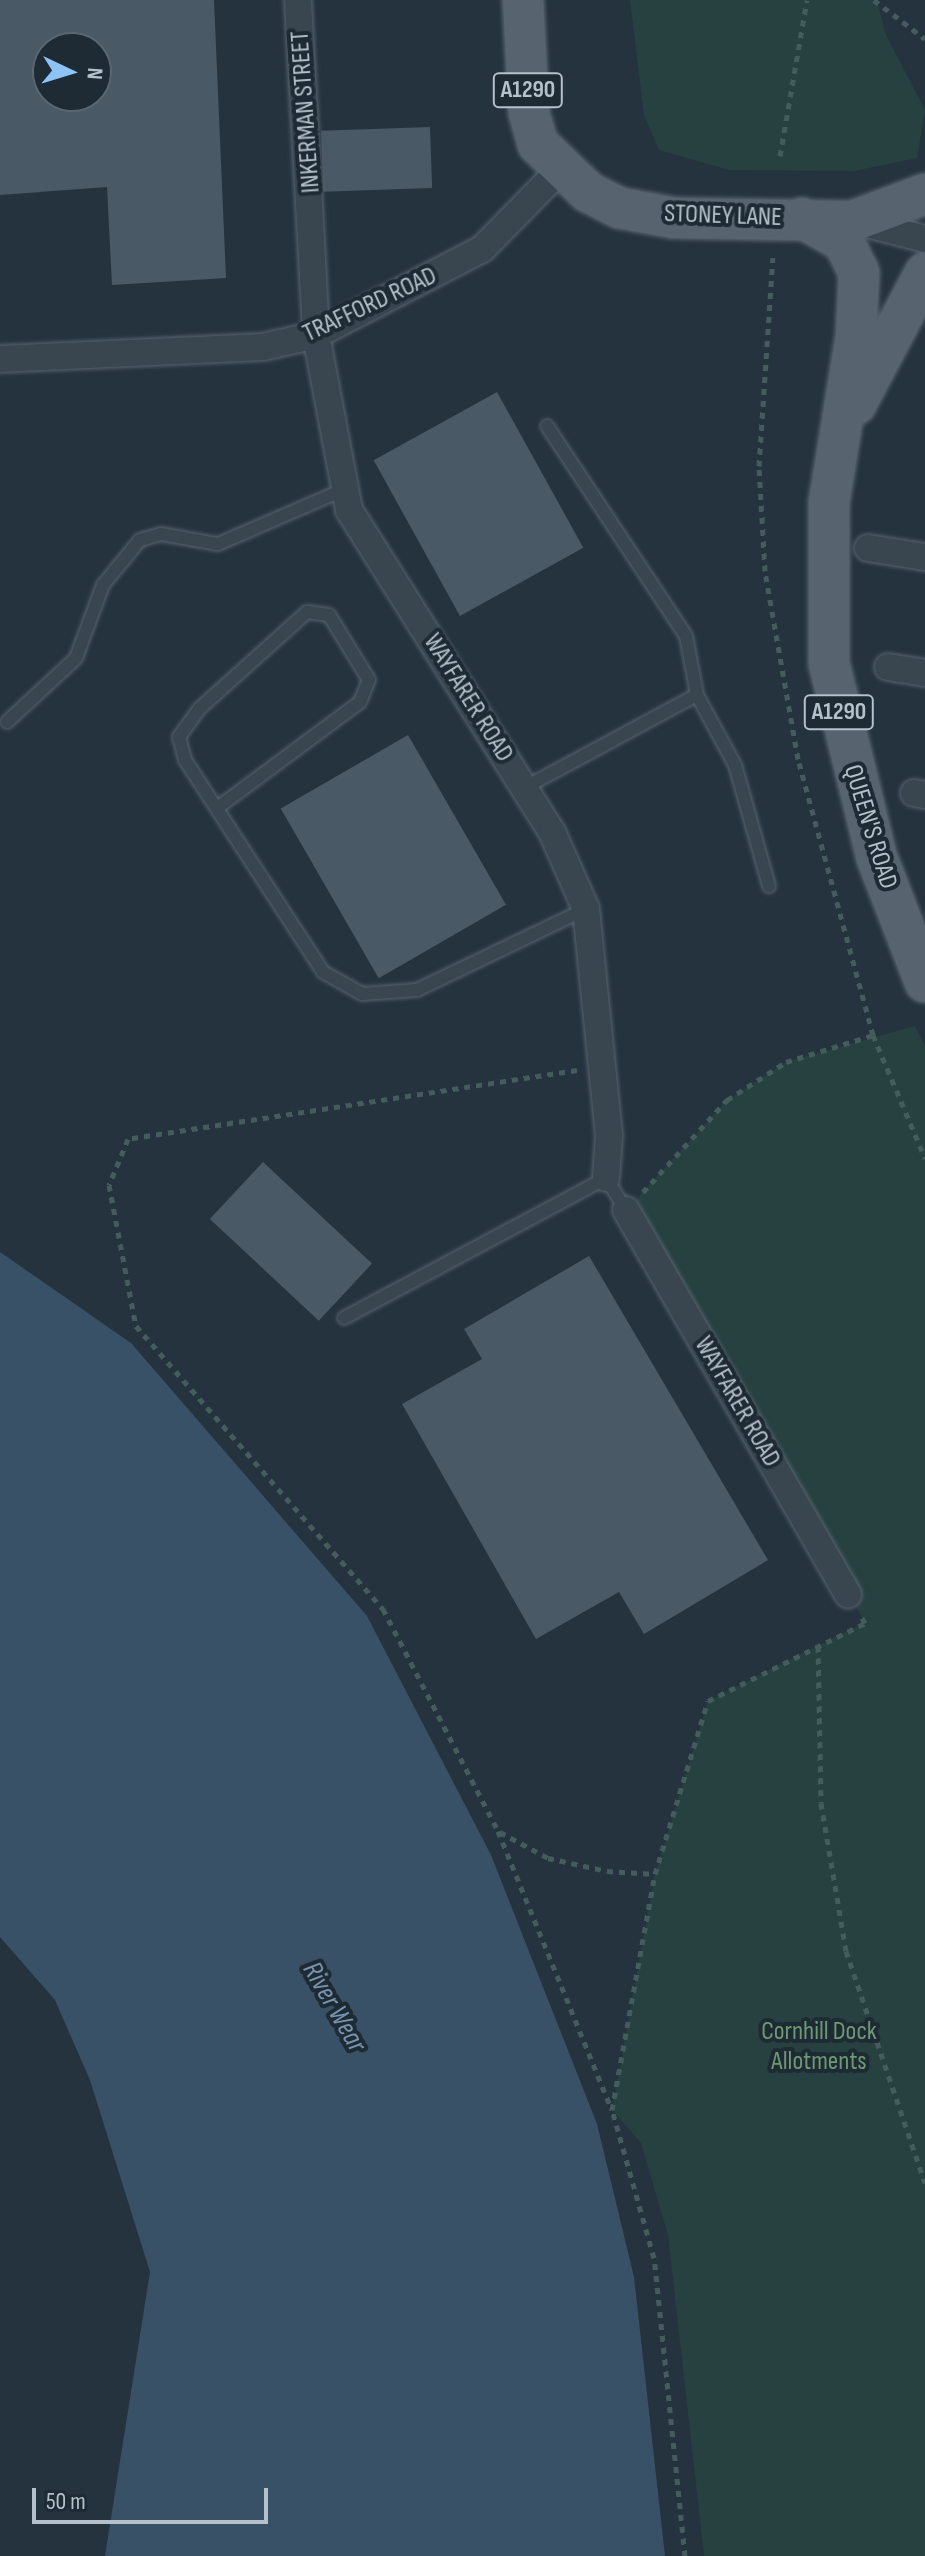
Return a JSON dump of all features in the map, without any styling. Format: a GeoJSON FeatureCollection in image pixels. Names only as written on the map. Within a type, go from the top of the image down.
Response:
{"type":"FeatureCollection","features":[{"type":"Feature","properties":{"kind":"main road","name":"A1290"},"geometry":{"type":"LineString","coordinates":[[523,0],[529,113],[538,144],[559,171]]}},
{"type":"Feature","properties":{"kind":"main road","name":"STONEY LANE"},"geometry":{"type":"LineString","coordinates":[[559,171],[620,208],[674,218],[802,218]]}},
{"type":"Feature","properties":{"kind":"main road","name":"A1290"},"geometry":{"type":"LineString","coordinates":[[802,218],[853,221],[925,194]]}},
{"type":"Feature","properties":{"kind":"main road","name":"A1290"},"geometry":{"type":"LineString","coordinates":[[802,218],[844,242],[859,273],[843,430]]}},
{"type":"Feature","properties":{"kind":"main road","name":"A1290"},"geometry":{"type":"LineString","coordinates":[[843,430],[925,273]]}},
{"type":"Feature","properties":{"kind":"main road","name":"QUEEN'S ROAD"},"geometry":{"type":"LineString","coordinates":[[843,430],[825,555],[829,663],[877,858],[925,982]]}},
{"type":"Feature","properties":{"kind":"street","name":"INKERMAN STREET"},"geometry":{"type":"LineString","coordinates":[[298,0],[314,224]]}},
{"type":"Feature","properties":{"kind":"street","name":"TRAFFORD ROAD"},"geometry":{"type":"LineString","coordinates":[[0,359],[263,347],[316,335],[482,249],[559,171]]}},
{"type":"Feature","properties":{"kind":"street"},"geometry":{"type":"LineString","coordinates":[[853,221],[925,239]]}},
{"type":"Feature","properties":{"kind":"street","name":"WAYFARER ROAD"},"geometry":{"type":"LineString","coordinates":[[314,224],[316,335],[349,510],[552,832],[586,909],[602,1066],[606,1178]]}},
{"type":"Feature","properties":{"kind":"street"},"geometry":{"type":"LineString","coordinates":[[868,548],[925,557]]}},
{"type":"Feature","properties":{"kind":"street"},"geometry":{"type":"LineString","coordinates":[[888,667],[925,673]]}},
{"type":"Feature","properties":{"kind":"street","name":"WAYFARER ROAD"},"geometry":{"type":"LineString","coordinates":[[626,1210],[848,1594]]}},
{"type":"Feature","properties":{"kind":"lane"},"geometry":{"type":"LineString","coordinates":[[547,426],[686,636],[697,695],[735,765],[769,886]]}},
{"type":"Feature","properties":{"kind":"lane"},"geometry":{"type":"LineString","coordinates":[[7,722],[76,658],[103,585],[140,540],[161,534],[218,544],[345,489]]}},
{"type":"Feature","properties":{"kind":"lane"},"geometry":{"type":"LineString","coordinates":[[220,806],[360,702],[369,680],[329,615],[307,612],[200,708],[179,737],[185,760],[220,806],[323,972],[362,994],[417,990],[586,909]]}},
{"type":"Feature","properties":{"kind":"lane"},"geometry":{"type":"LineString","coordinates":[[524,788],[697,695]]}},
{"type":"Feature","properties":{"kind":"lane"},"geometry":{"type":"LineString","coordinates":[[344,1318],[606,1178],[626,1210]]}},
{"type":"Feature","properties":{"kind":"path"},"geometry":{"type":"LineString","coordinates":[[780,156],[807,0]]}},
{"type":"Feature","properties":{"kind":"path"},"geometry":{"type":"LineString","coordinates":[[874,0],[925,39]]}},
{"type":"Feature","properties":{"kind":"path"},"geometry":{"type":"LineString","coordinates":[[773,257],[759,466],[765,571],[798,759],[873,1035],[925,1158]]}},
{"type":"Feature","properties":{"kind":"path"},"geometry":{"type":"LineString","coordinates":[[626,1210],[727,1100],[786,1062],[873,1035]]}},
{"type":"Feature","properties":{"kind":"path"},"geometry":{"type":"LineString","coordinates":[[602,1066],[128,1139],[109,1185],[136,1326],[383,1609],[498,1831],[612,2110],[654,2258],[685,2556]]}},
{"type":"Feature","properties":{"kind":"path"},"geometry":{"type":"LineString","coordinates":[[612,2110],[655,1874],[708,1701],[865,1623],[848,1594]]}},
{"type":"Feature","properties":{"kind":"path"},"geometry":{"type":"LineString","coordinates":[[818,1646],[821,1803],[846,1951],[925,2183]]}},
{"type":"Feature","properties":{"kind":"path"},"geometry":{"type":"LineString","coordinates":[[498,1831],[548,1858],[607,1871],[655,1874]]}},
{"type":"Feature","properties":{"kind":"green space"},"geometry":{"type":"Polygon","coordinates":[[[630,0],[877,0],[885,33],[925,110],[917,158],[854,171],[729,170],[659,150],[644,115],[630,0]]]}},
{"type":"Feature","properties":{"kind":"green space","name":"Cornhill Dock Allotments"},"geometry":{"type":"Polygon","coordinates":[[[915,1026],[925,1046],[925,2556],[704,2556],[668,2235],[641,2143],[612,2110],[655,1874],[708,1701],[865,1622],[626,1210],[727,1100],[786,1062],[915,1026]]]}},
{"type":"Feature","properties":{"kind":"water","name":"River Wear"},"geometry":{"type":"Polygon","coordinates":[[[0,1252],[131,1343],[367,1616],[491,1855],[597,2124],[634,2277],[665,2556],[105,2556],[150,2272],[90,2080],[55,2000],[0,1937],[0,1252]]]}},
{"type":"Feature","properties":{"kind":"building"},"geometry":{"type":"Polygon","coordinates":[[[0,0],[214,0],[226,278],[112,285],[107,187],[0,195],[0,0]]]}},
{"type":"Feature","properties":{"kind":"building"},"geometry":{"type":"Polygon","coordinates":[[[430,127],[432,188],[323,192],[321,131],[430,127]]]}},
{"type":"Feature","properties":{"kind":"building"},"geometry":{"type":"Polygon","coordinates":[[[497,392],[583,548],[460,616],[374,460],[497,392]]]}},
{"type":"Feature","properties":{"kind":"building"},"geometry":{"type":"Polygon","coordinates":[[[408,735],[506,905],[379,978],[281,808],[408,735]]]}},
{"type":"Feature","properties":{"kind":"building"},"geometry":{"type":"Polygon","coordinates":[[[263,1162],[372,1264],[319,1321],[210,1219],[263,1162]]]}},
{"type":"Feature","properties":{"kind":"building"},"geometry":{"type":"Polygon","coordinates":[[[589,1256],[768,1560],[644,1634],[619,1592],[536,1639],[402,1404],[482,1359],[464,1329],[589,1256]]]}}]}
